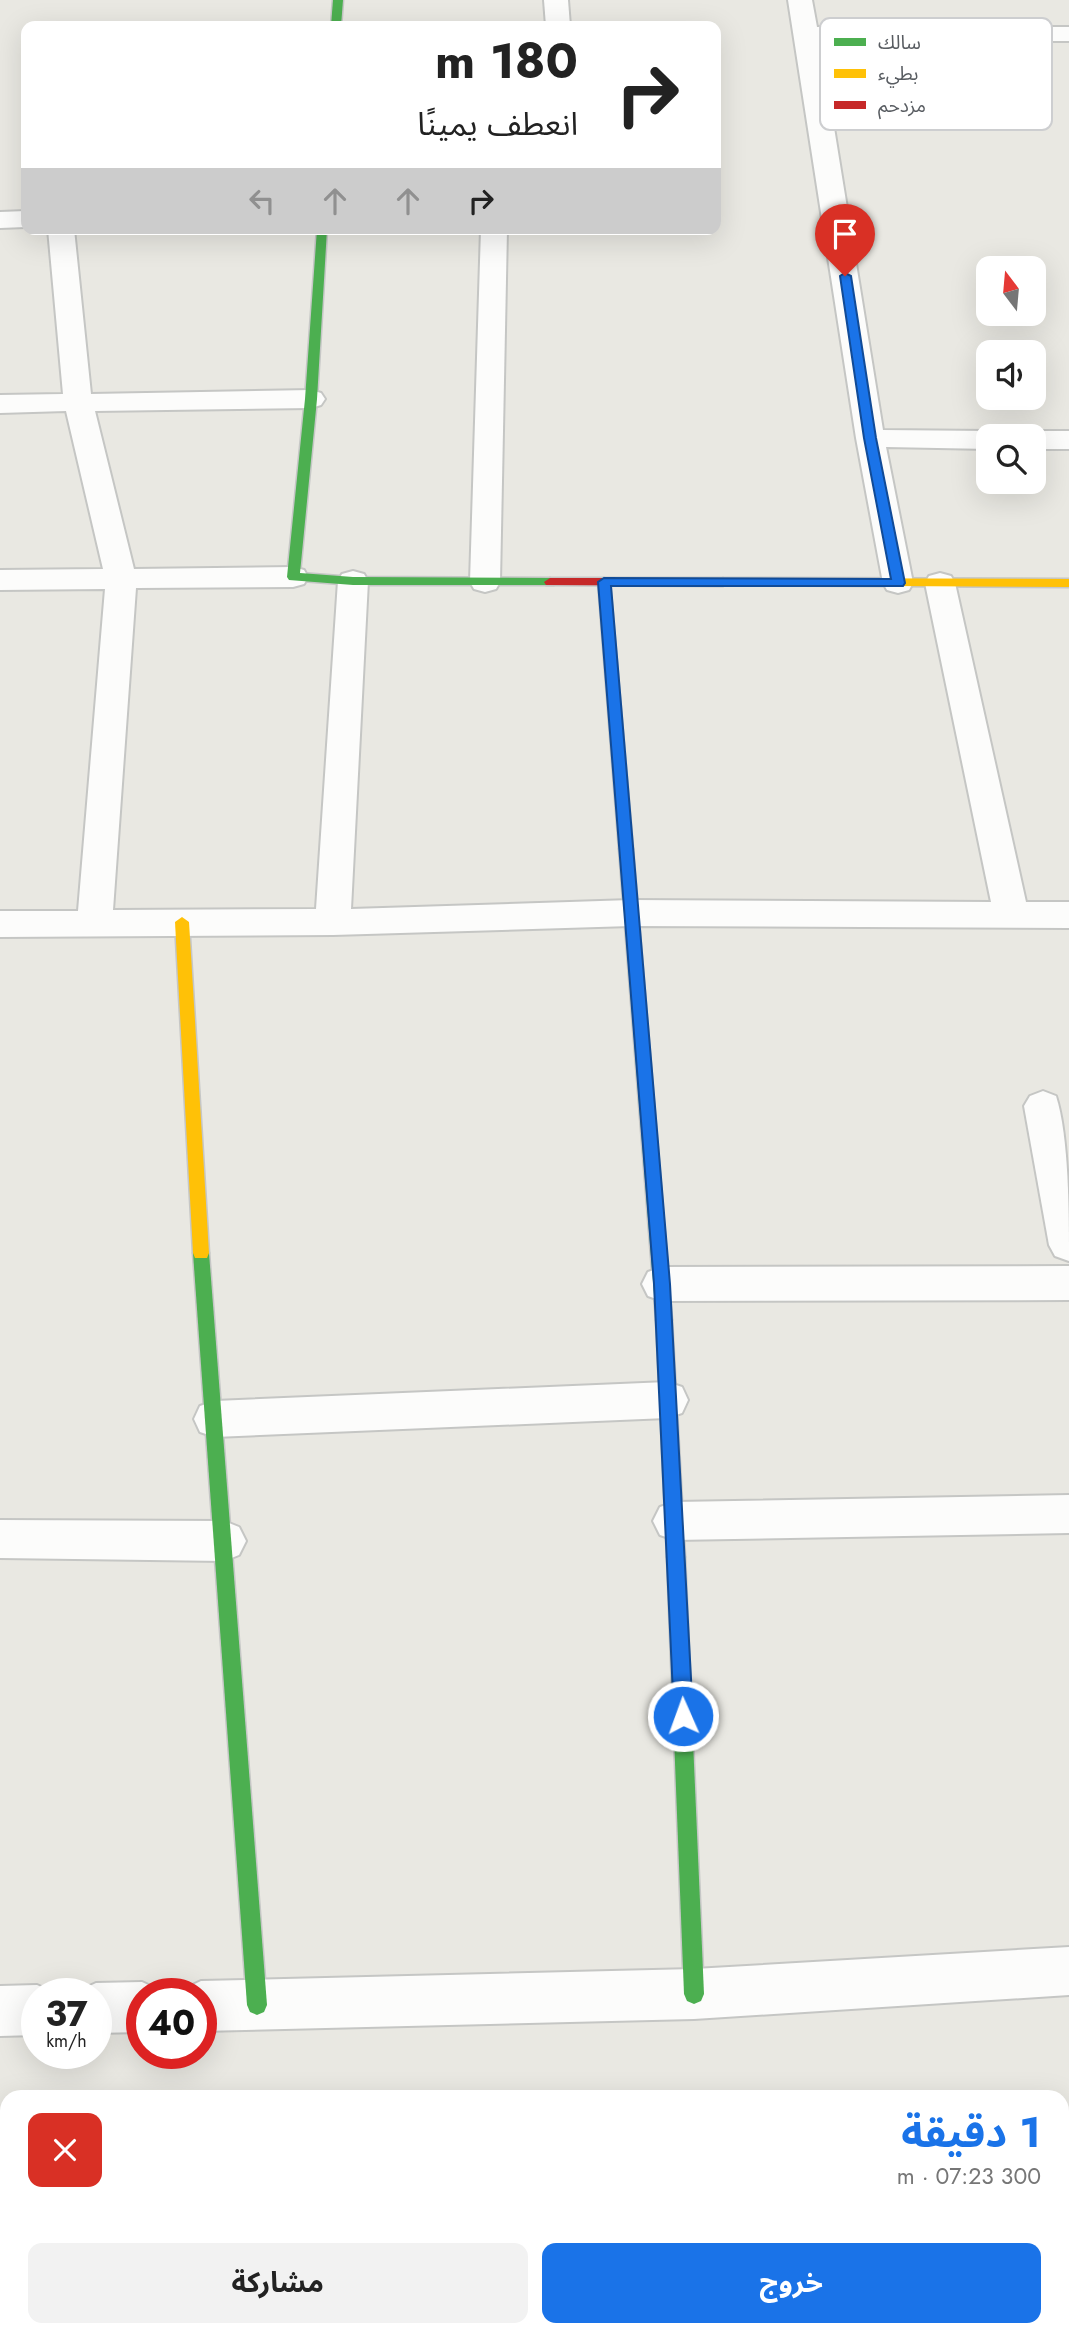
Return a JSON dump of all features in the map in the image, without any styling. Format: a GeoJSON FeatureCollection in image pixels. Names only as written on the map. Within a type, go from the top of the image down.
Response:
{"type":"FeatureCollection","features":[{"type":"Feature","properties":{"kind":"street"},"geometry":{"type":"LineString","coordinates":[[336,21],[338,0]]}},
{"type":"Feature","properties":{"kind":"street"},"geometry":{"type":"LineString","coordinates":[[556,0],[558,21]]}},
{"type":"Feature","properties":{"kind":"street"},"geometry":{"type":"LineString","coordinates":[[800,0],[820,117]]}},
{"type":"Feature","properties":{"kind":"street"},"geometry":{"type":"LineString","coordinates":[[807,34],[820,34]]}},
{"type":"Feature","properties":{"kind":"street"},"geometry":{"type":"LineString","coordinates":[[822,130],[870,438],[898,583]]}},
{"type":"Feature","properties":{"kind":"street"},"geometry":{"type":"LineString","coordinates":[[0,220],[21,219]]}},
{"type":"Feature","properties":{"kind":"street"},"geometry":{"type":"LineString","coordinates":[[62,235],[78,401],[121,580],[95,921]]}},
{"type":"Feature","properties":{"kind":"street"},"geometry":{"type":"LineString","coordinates":[[293,577],[312,399],[322,235]]}},
{"type":"Feature","properties":{"kind":"street"},"geometry":{"type":"LineString","coordinates":[[485,582],[494,235]]}},
{"type":"Feature","properties":{"kind":"street"},"geometry":{"type":"LineString","coordinates":[[0,404],[312,399]]}},
{"type":"Feature","properties":{"kind":"street"},"geometry":{"type":"LineString","coordinates":[[870,438],[976,440]]}},
{"type":"Feature","properties":{"kind":"street"},"geometry":{"type":"LineString","coordinates":[[1046,440],[1069,439]]}},
{"type":"Feature","properties":{"kind":"street"},"geometry":{"type":"LineString","coordinates":[[0,579],[293,577],[353,581],[1069,583]]}},
{"type":"Feature","properties":{"kind":"street"},"geometry":{"type":"LineString","coordinates":[[333,922],[353,581]]}},
{"type":"Feature","properties":{"kind":"street"},"geometry":{"type":"LineString","coordinates":[[604,582],[662,1284],[676,1521],[694,1994]]}},
{"type":"Feature","properties":{"kind":"street"},"geometry":{"type":"LineString","coordinates":[[940,583],[1011,915]]}},
{"type":"Feature","properties":{"kind":"street"},"geometry":{"type":"LineString","coordinates":[[0,924],[95,921],[333,922],[631,913],[1069,915]]}},
{"type":"Feature","properties":{"kind":"street"},"geometry":{"type":"LineString","coordinates":[[182,922],[197,1202],[257,2005]]}},
{"type":"Feature","properties":{"kind":"street"},"geometry":{"type":"LineString","coordinates":[[1042,1106],[1069,1245]]}},
{"type":"Feature","properties":{"kind":"street"},"geometry":{"type":"LineString","coordinates":[[662,1284],[1069,1283]]}},
{"type":"Feature","properties":{"kind":"street"},"geometry":{"type":"LineString","coordinates":[[215,1419],[667,1400]]}},
{"type":"Feature","properties":{"kind":"street"},"geometry":{"type":"LineString","coordinates":[[676,1521],[1069,1514]]}},
{"type":"Feature","properties":{"kind":"street"},"geometry":{"type":"LineString","coordinates":[[0,1539],[224,1541]]}},
{"type":"Feature","properties":{"kind":"street"},"geometry":{"type":"LineString","coordinates":[[217,2006],[694,1994],[1069,1971]]}},
{"type":"Feature","properties":{"kind":"street"},"geometry":{"type":"LineString","coordinates":[[0,2011],[21,2010]]}},
{"type":"Feature","properties":{"kind":"traffic: fast"},"geometry":{"type":"LineString","coordinates":[[336,21],[338,0]]}},
{"type":"Feature","properties":{"kind":"traffic: fast"},"geometry":{"type":"LineString","coordinates":[[322,235],[311,399],[293,577],[353,581],[550,582]]}},
{"type":"Feature","properties":{"kind":"traffic: fast"},"geometry":{"type":"LineString","coordinates":[[626,849],[664,1320]]}},
{"type":"Feature","properties":{"kind":"traffic: fast"},"geometry":{"type":"LineString","coordinates":[[201,1253],[257,2005]]}},
{"type":"Feature","properties":{"kind":"traffic: fast"},"geometry":{"type":"LineString","coordinates":[[676,1557],[694,1994]]}},
{"type":"Feature","properties":{"kind":"traffic: slow"},"geometry":{"type":"LineString","coordinates":[[604,582],[626,849]]}},
{"type":"Feature","properties":{"kind":"traffic: slow"},"geometry":{"type":"LineString","coordinates":[[723,582],[1069,583]]}},
{"type":"Feature","properties":{"kind":"traffic: slow"},"geometry":{"type":"LineString","coordinates":[[182,922],[201,1253]]}},
{"type":"Feature","properties":{"kind":"traffic: slow"},"geometry":{"type":"LineString","coordinates":[[664,1320],[676,1557]]}},
{"type":"Feature","properties":{"kind":"traffic: jam"},"geometry":{"type":"LineString","coordinates":[[550,582],[723,582]]}},
{"type":"Feature","properties":{"kind":"route"},"geometry":{"type":"LineString","coordinates":[[683,1716],[676,1521],[662,1284],[604,582],[898,583],[870,438],[845,276]]}}]}
